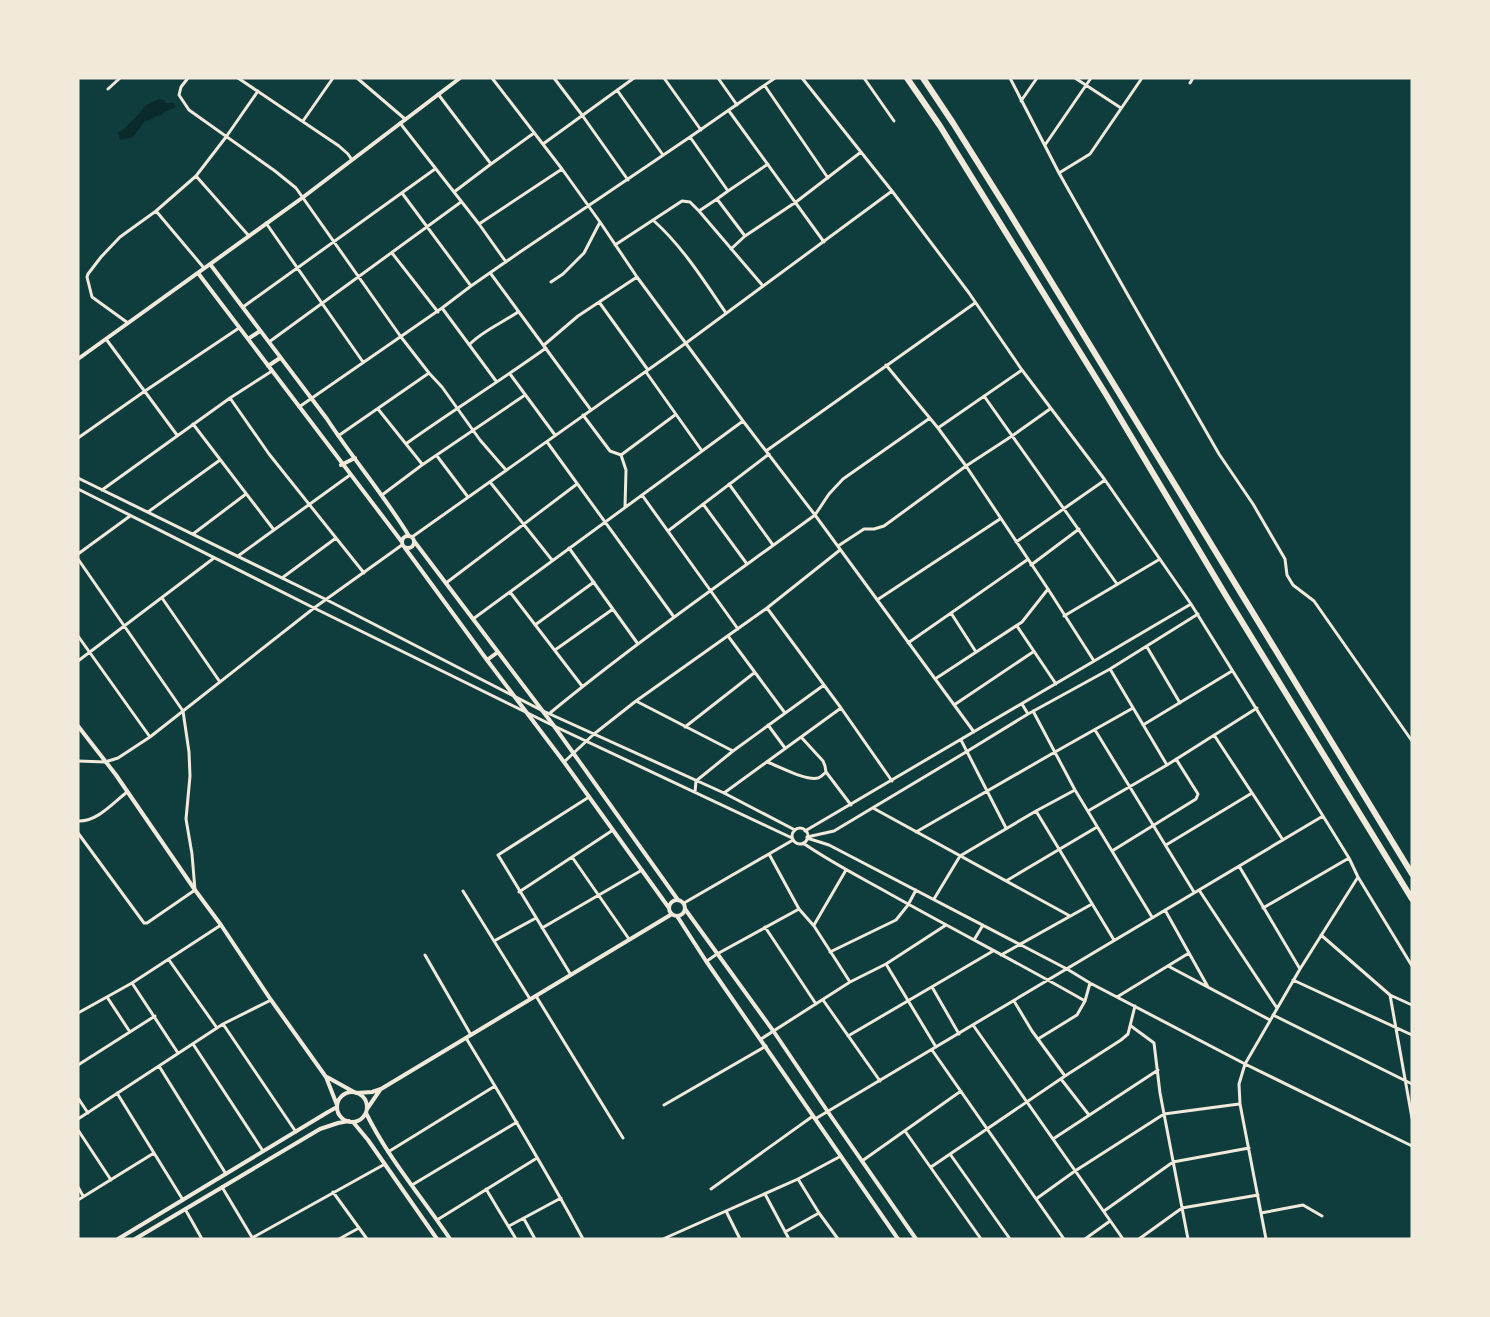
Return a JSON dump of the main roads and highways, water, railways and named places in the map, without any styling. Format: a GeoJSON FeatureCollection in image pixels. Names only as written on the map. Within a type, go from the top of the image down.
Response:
{"type":"FeatureCollection","features":[{"type":"Feature","properties":{"kind":"highway"},"geometry":{"type":"LineString","coordinates":[[907,78],[945,135],[1107,396],[1412,899]]}},
{"type":"Feature","properties":{"kind":"highway"},"geometry":{"type":"LineString","coordinates":[[923,78],[1007,208],[1412,874]]}},
{"type":"Feature","properties":{"kind":"water"},"geometry":{"type":"Polygon","coordinates":[[[159,99],[166,103],[174,103],[176,107],[144,122],[133,137],[120,140],[118,132],[124,129],[143,108],[159,99]]]}}]}
